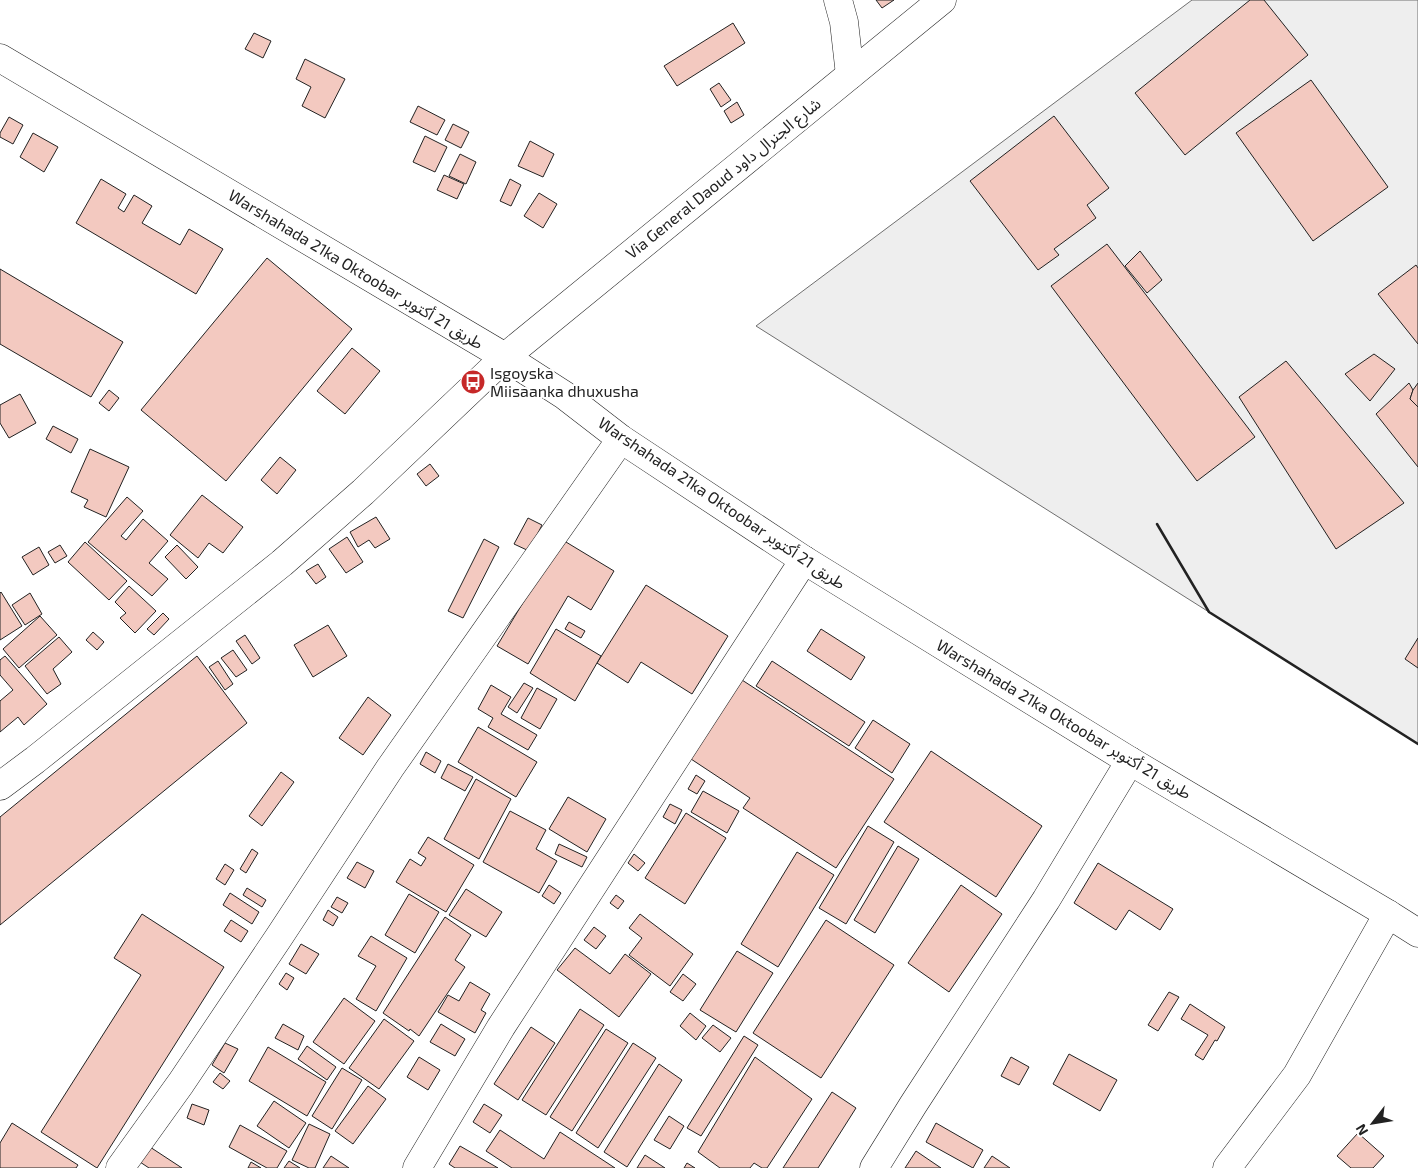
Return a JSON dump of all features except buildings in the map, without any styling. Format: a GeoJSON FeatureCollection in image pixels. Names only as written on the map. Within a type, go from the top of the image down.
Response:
{"type":"FeatureCollection","features":[{"type":"Feature","properties":{"kind":"street"},"geometry":{"type":"LineString","coordinates":[[838,0],[844,22],[850,75]]}},
{"type":"Feature","properties":{"kind":"street","name":"Via General Daoud شارع الجنرال داود"},"geometry":{"type":"LineString","coordinates":[[0,786],[282,562],[363,492],[505,357],[942,0]]}},
{"type":"Feature","properties":{"kind":"street","name":"Warshahada 21ka Oktoobar طريق 21 أكتوبر"},"geometry":{"type":"LineString","coordinates":[[0,58],[505,357],[564,396],[621,439],[804,560],[1130,761],[1418,933]]}},
{"type":"Feature","properties":{"kind":"street"},"geometry":{"type":"LineString","coordinates":[[120,1168],[187,1075],[390,768],[621,439]]}},
{"type":"Feature","properties":{"kind":"street"},"geometry":{"type":"LineString","coordinates":[[417,1168],[501,1027],[804,560]]}},
{"type":"Feature","properties":{"kind":"street"},"geometry":{"type":"LineString","coordinates":[[874,1168],[1046,900],[1130,761]]}},
{"type":"Feature","properties":{"kind":"street"},"geometry":{"type":"LineString","coordinates":[[1227,1168],[1297,1074],[1388,914]]}},
{"type":"Feature","properties":{"kind":"shaded area"},"geometry":{"type":"Polygon","coordinates":[[[1192,0],[1418,0],[1418,744],[756,326],[1192,0]]]}},
{"type":"Feature","properties":{"kind":"wall"},"geometry":{"type":"LineString","coordinates":[[1157,524],[1209,612],[1418,744]]}},
{"type":"Feature","properties":{"kind":"place","name":"Isgoyska Miisaanka dhuxusha"},"geometry":{"type":"Point","coordinates":[473,382]}}]}
